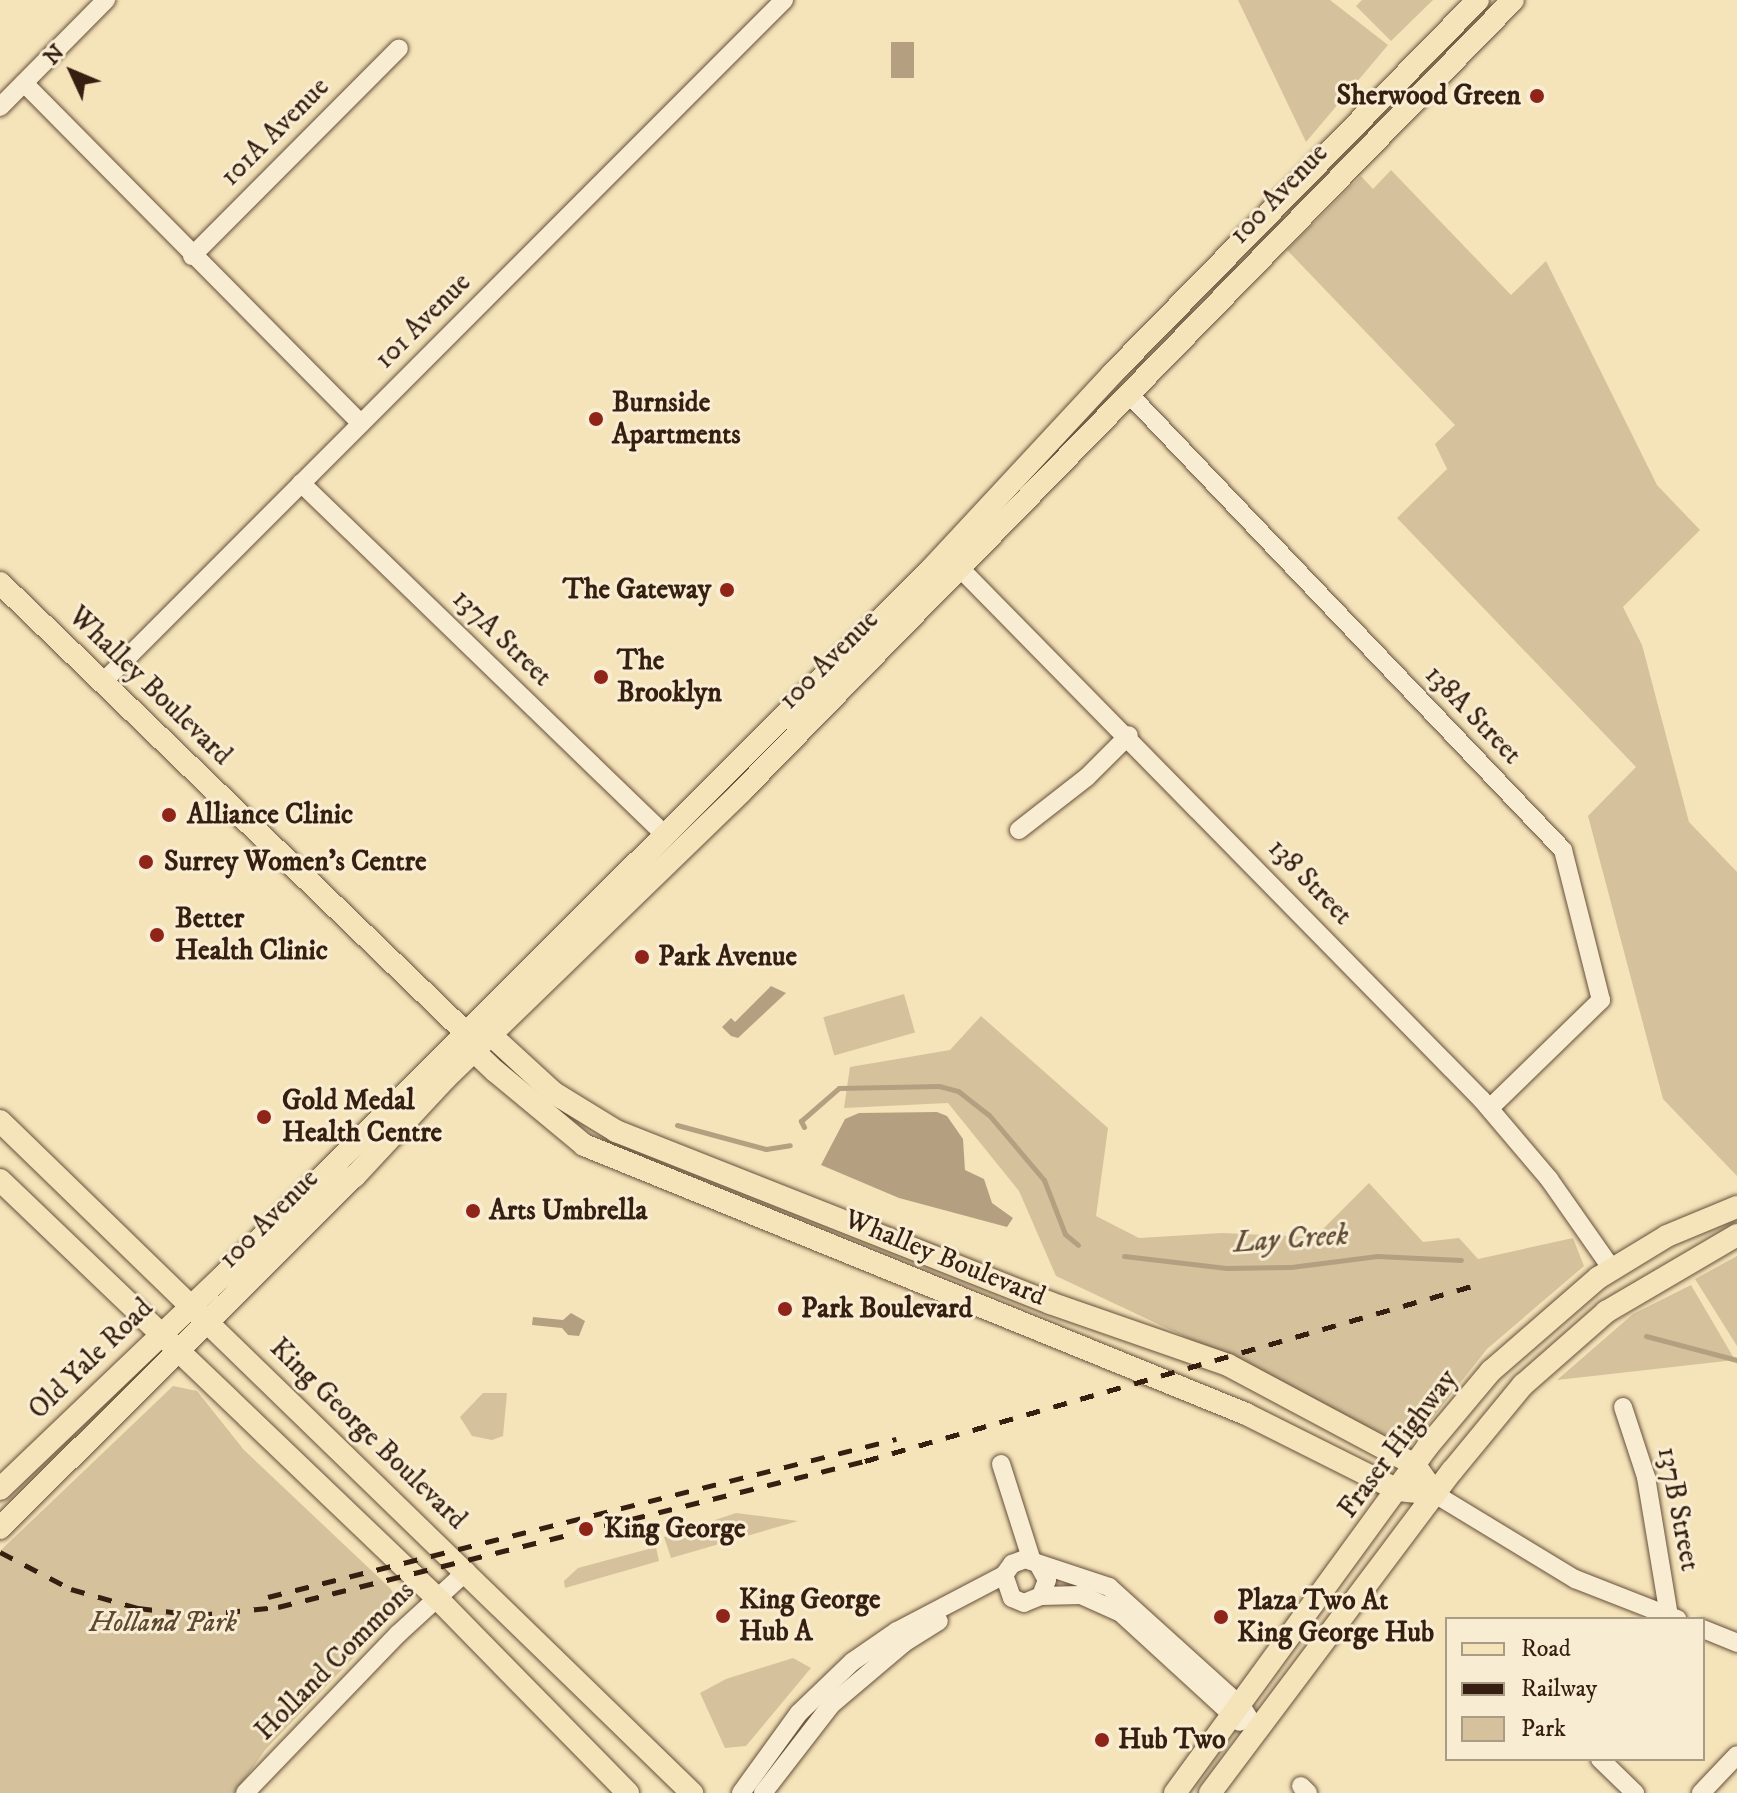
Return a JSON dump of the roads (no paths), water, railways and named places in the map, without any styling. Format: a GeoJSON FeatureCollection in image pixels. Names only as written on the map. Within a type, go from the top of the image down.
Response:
{"type":"FeatureCollection","features":[{"type":"Feature","properties":{"kind":"main road","name":"100 Avenue"},"geometry":{"type":"LineString","coordinates":[[177,1352],[493,1037],[954,561],[1112,374],[1478,0]]}},
{"type":"Feature","properties":{"kind":"main road","name":"100 Avenue"},"geometry":{"type":"LineString","coordinates":[[190,1306],[664,834],[1128,393],[1513,0]]}},
{"type":"Feature","properties":{"kind":"main road","name":"Whalley Boulevard"},"geometry":{"type":"LineString","coordinates":[[0,583],[465,1032],[475,1052],[539,1112],[603,1154],[1206,1396],[1398,1490],[1435,1494]]}},
{"type":"Feature","properties":{"kind":"main road"},"geometry":{"type":"LineString","coordinates":[[465,1032],[493,1037]]}},
{"type":"Feature","properties":{"kind":"main road","name":"Whalley Boulevard"},"geometry":{"type":"LineString","coordinates":[[493,1037],[554,1093],[616,1131],[1050,1303],[1228,1365],[1415,1465],[1435,1494]]}},
{"type":"Feature","properties":{"kind":"main road","name":"King George Boulevard"},"geometry":{"type":"LineString","coordinates":[[0,1121],[467,1571],[692,1793]]}},
{"type":"Feature","properties":{"kind":"main road"},"geometry":{"type":"LineString","coordinates":[[0,1180],[437,1598],[628,1793]]}},
{"type":"Feature","properties":{"kind":"main road","name":"Fraser Highway"},"geometry":{"type":"LineString","coordinates":[[1175,1793],[1237,1713],[1415,1465],[1514,1348],[1612,1269],[1667,1236],[1737,1207]]}},
{"type":"Feature","properties":{"kind":"main road","name":"Fraser Highway"},"geometry":{"type":"LineString","coordinates":[[1210,1793],[1497,1414],[1550,1358],[1643,1287],[1737,1235]]}},
{"type":"Feature","properties":{"kind":"main road","name":"Old Yale Road"},"geometry":{"type":"LineString","coordinates":[[0,1489],[190,1306]]}},
{"type":"Feature","properties":{"kind":"main road","name":"Old Yale Road"},"geometry":{"type":"LineString","coordinates":[[0,1528],[177,1352]]}},
{"type":"Feature","properties":{"kind":"street"},"geometry":{"type":"LineString","coordinates":[[0,107],[106,0]]}},
{"type":"Feature","properties":{"kind":"street","name":"101 Avenue"},"geometry":{"type":"LineString","coordinates":[[103,682],[784,0]]}},
{"type":"Feature","properties":{"kind":"street","name":"101A Avenue"},"geometry":{"type":"LineString","coordinates":[[192,256],[399,48]]}},
{"type":"Feature","properties":{"kind":"street"},"geometry":{"type":"LineString","coordinates":[[24,83],[192,256],[361,423]]}},
{"type":"Feature","properties":{"kind":"street","name":"138A Street"},"geometry":{"type":"LineString","coordinates":[[1128,393],[1563,850],[1601,1000],[1490,1108]]}},
{"type":"Feature","properties":{"kind":"street","name":"137A Street"},"geometry":{"type":"LineString","coordinates":[[301,483],[664,834]]}},
{"type":"Feature","properties":{"kind":"street","name":"138 Street"},"geometry":{"type":"LineString","coordinates":[[954,561],[1129,735],[1490,1108],[1549,1179],[1612,1269]]}},
{"type":"Feature","properties":{"kind":"street"},"geometry":{"type":"LineString","coordinates":[[1019,830],[1087,777],[1129,735]]}},
{"type":"Feature","properties":{"kind":"street","name":"137B Street"},"geometry":{"type":"LineString","coordinates":[[1623,1407],[1646,1477],[1673,1617]]}},
{"type":"Feature","properties":{"kind":"street"},"geometry":{"type":"LineString","coordinates":[[1001,1464],[1021,1539],[1047,1580],[1041,1596]]}},
{"type":"Feature","properties":{"kind":"street","name":"Whalley Boulevard"},"geometry":{"type":"LineString","coordinates":[[1435,1494],[1575,1579],[1670,1617]]}},
{"type":"Feature","properties":{"kind":"street"},"geometry":{"type":"LineString","coordinates":[[1012,1598],[1008,1569],[1021,1539]]}},
{"type":"Feature","properties":{"kind":"street"},"geometry":{"type":"LineString","coordinates":[[741,1793],[799,1713],[863,1652],[1008,1569],[1035,1562],[1095,1580],[1124,1596],[1237,1713]]}},
{"type":"Feature","properties":{"kind":"street","name":"Holland Commons"},"geometry":{"type":"LineString","coordinates":[[245,1793],[467,1571]]}},
{"type":"Feature","properties":{"kind":"street"},"geometry":{"type":"LineString","coordinates":[[763,1793],[811,1725],[876,1665],[945,1618],[992,1599],[1012,1598],[1024,1603],[1041,1596],[1081,1595],[1121,1613],[1257,1731]]}},
{"type":"Feature","properties":{"kind":"street"},"geometry":{"type":"LineString","coordinates":[[1705,1630],[1737,1643]]}},
{"type":"Feature","properties":{"kind":"street"},"geometry":{"type":"LineString","coordinates":[[1701,1793],[1737,1755]]}},
{"type":"Feature","properties":{"kind":"street"},"geometry":{"type":"LineString","coordinates":[[1602,1761],[1635,1793]]}},
{"type":"Feature","properties":{"kind":"waterway","name":"Lay Creek"},"geometry":{"type":"LineString","coordinates":[[804,1127],[801,1121],[839,1088],[939,1086],[958,1091],[989,1115],[1044,1180],[1065,1234],[1078,1245]]}},
{"type":"Feature","properties":{"kind":"waterway","name":"Lay Creek"},"geometry":{"type":"LineString","coordinates":[[677,1125],[766,1149],[790,1145]]}},
{"type":"Feature","properties":{"kind":"waterway","name":"Lay Creek"},"geometry":{"type":"LineString","coordinates":[[1124,1256],[1226,1268],[1291,1267],[1377,1256],[1461,1260]]}},
{"type":"Feature","properties":{"kind":"waterway","name":"Lay Creek"},"geometry":{"type":"LineString","coordinates":[[1646,1336],[1737,1360]]}},
{"type":"Feature","properties":{"kind":"railway"},"geometry":{"type":"LineString","coordinates":[[0,1552],[71,1589],[138,1608],[198,1615],[278,1607],[865,1461],[1479,1284]]}},
{"type":"Feature","properties":{"kind":"railway"},"geometry":{"type":"LineString","coordinates":[[268,1597],[896,1439]]}},
{"type":"Feature","properties":{"kind":"place","name":"Sherwood Green"},"geometry":{"type":"Point","coordinates":[1537,96]}},
{"type":"Feature","properties":{"kind":"place","name":"Burnside Apartments"},"geometry":{"type":"Point","coordinates":[596,419]}},
{"type":"Feature","properties":{"kind":"place","name":"The Gateway"},"geometry":{"type":"Point","coordinates":[727,590]}},
{"type":"Feature","properties":{"kind":"place","name":"The Brooklyn"},"geometry":{"type":"Point","coordinates":[601,677]}},
{"type":"Feature","properties":{"kind":"place","name":"Alliance Clinic"},"geometry":{"type":"Point","coordinates":[169,815]}},
{"type":"Feature","properties":{"kind":"place","name":"Surrey Women's Centre"},"geometry":{"type":"Point","coordinates":[146,862]}},
{"type":"Feature","properties":{"kind":"place","name":"Better Health Clinic"},"geometry":{"type":"Point","coordinates":[157,935]}},
{"type":"Feature","properties":{"kind":"place","name":"Park Avenue"},"geometry":{"type":"Point","coordinates":[642,957]}},
{"type":"Feature","properties":{"kind":"place","name":"Gold Medal Health Centre"},"geometry":{"type":"Point","coordinates":[264,1117]}},
{"type":"Feature","properties":{"kind":"place","name":"Arts Umbrella"},"geometry":{"type":"Point","coordinates":[473,1211]}},
{"type":"Feature","properties":{"kind":"place","name":"Park Boulevard"},"geometry":{"type":"Point","coordinates":[785,1309]}},
{"type":"Feature","properties":{"kind":"place","name":"King George"},"geometry":{"type":"Point","coordinates":[586,1529]}},
{"type":"Feature","properties":{"kind":"place","name":"King George Hub A"},"geometry":{"type":"Point","coordinates":[723,1616]}},
{"type":"Feature","properties":{"kind":"place","name":"Plaza Two At King George Hub"},"geometry":{"type":"Point","coordinates":[1221,1617]}},
{"type":"Feature","properties":{"kind":"place","name":"Hub Two"},"geometry":{"type":"Point","coordinates":[1102,1740]}},
{"type":"Feature","properties":{"kind":"park label","name":"Holland Park"},"geometry":{"type":"Point","coordinates":[163,1623]}}]}
